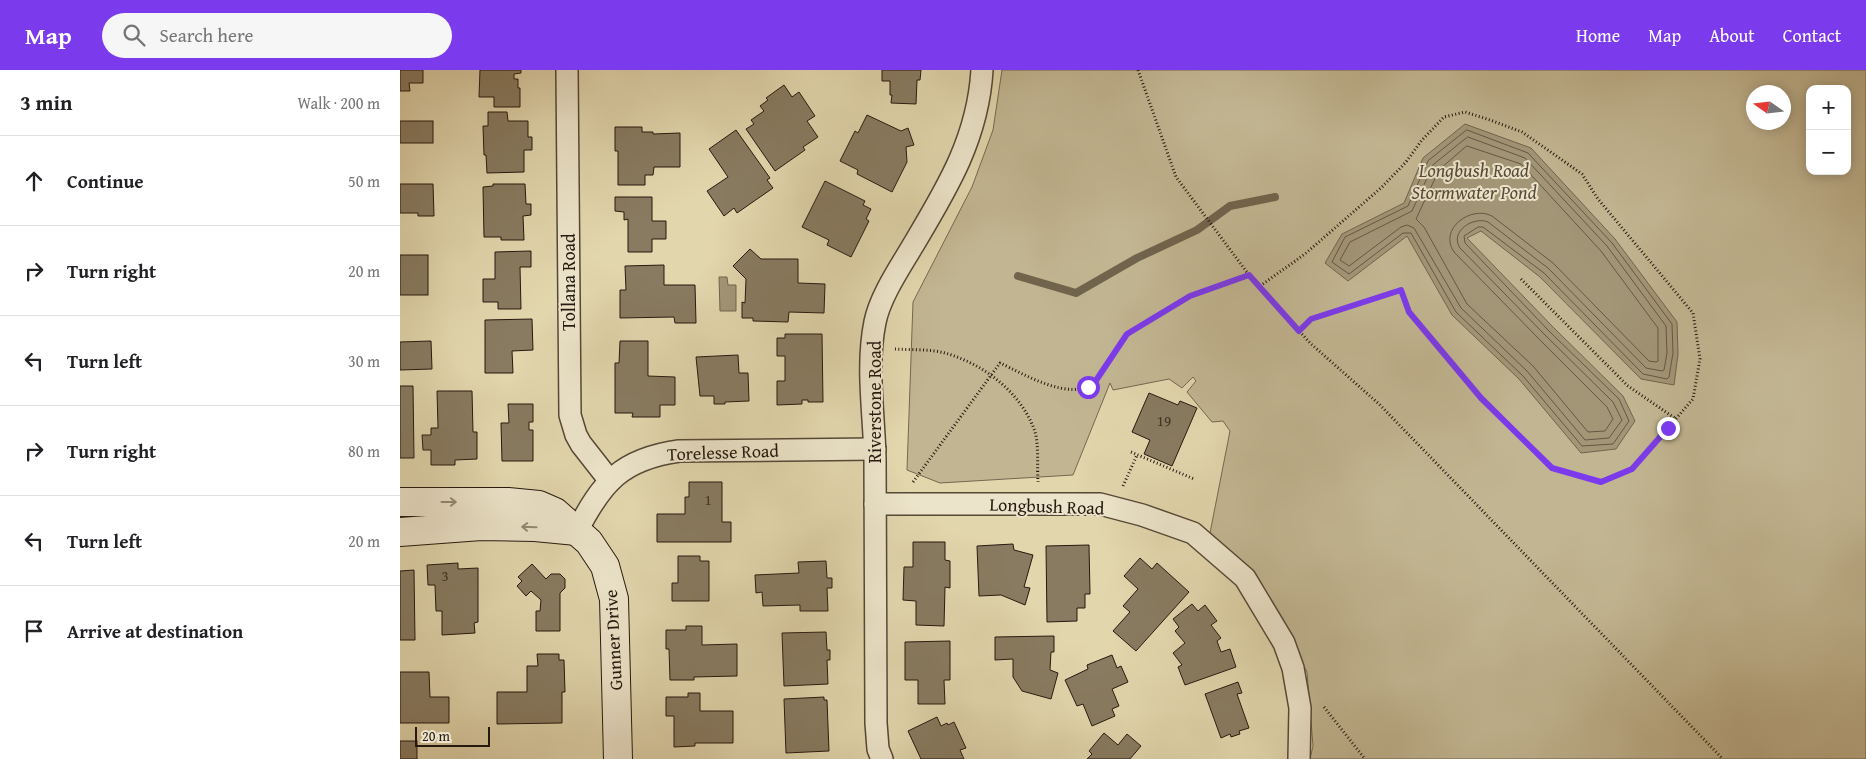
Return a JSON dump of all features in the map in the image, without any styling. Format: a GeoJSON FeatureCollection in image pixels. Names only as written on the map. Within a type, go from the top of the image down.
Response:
{"type":"FeatureCollection","features":[{"type":"Feature","properties":{"kind":"street","name":"Tollana Road"},"geometry":{"type":"LineString","coordinates":[[567,70],[570,415],[576,435],[582,446],[610,481]]}},
{"type":"Feature","properties":{"kind":"street","name":"Riverstone Road"},"geometry":{"type":"LineString","coordinates":[[882,759],[876,723],[875,448],[871,364],[875,320],[901,265],[941,200],[960,163],[974,123],[981,90],[982,70]]}},
{"type":"Feature","properties":{"kind":"street","name":"Torelesse Road"},"geometry":{"type":"LineString","coordinates":[[578,531],[592,503],[610,481],[630,466],[646,458],[679,451],[875,448]]}},
{"type":"Feature","properties":{"kind":"street","name":"Gunner Drive"},"geometry":{"type":"LineString","coordinates":[[400,502],[508,502],[538,506],[555,512],[588,542],[605,566],[614,599],[618,759]]}},
{"type":"Feature","properties":{"kind":"street","name":"Longbush Road"},"geometry":{"type":"LineString","coordinates":[[875,504],[1100,504],[1142,515],[1192,533],[1245,578],[1284,643],[1293,668],[1300,708],[1299,759]]}},
{"type":"Feature","properties":{"kind":"street"},"geometry":{"type":"LineString","coordinates":[[400,532],[481,526],[535,527],[578,531]]}},
{"type":"Feature","properties":{"kind":"path"},"geometry":{"type":"LineString","coordinates":[[1138,70],[1176,177],[1249,275],[1310,343],[1379,404],[1724,759]]}},
{"type":"Feature","properties":{"kind":"path"},"geometry":{"type":"LineString","coordinates":[[1260,286],[1305,254],[1382,187],[1444,117],[1465,112],[1522,132],[1582,174],[1598,200],[1693,313],[1700,360],[1693,399],[1632,469],[1601,482],[1552,468],[1481,398],[1409,312],[1401,290],[1311,319],[1299,331]]}},
{"type":"Feature","properties":{"kind":"path"},"geometry":{"type":"LineString","coordinates":[[910,486],[1000,363],[1050,385],[1067,390],[1079,390],[1088,387],[1095,382],[1127,334],[1190,296],[1249,275]]}},
{"type":"Feature","properties":{"kind":"path"},"geometry":{"type":"LineString","coordinates":[[1521,279],[1628,386],[1676,419]]}},
{"type":"Feature","properties":{"kind":"path"},"geometry":{"type":"LineString","coordinates":[[895,349],[944,353],[962,359],[990,375],[1013,394],[1023,408],[1036,434],[1038,486]]}},
{"type":"Feature","properties":{"kind":"path"},"geometry":{"type":"LineString","coordinates":[[1131,452],[1194,479]]}},
{"type":"Feature","properties":{"kind":"path"},"geometry":{"type":"LineString","coordinates":[[1122,488],[1137,455]]}},
{"type":"Feature","properties":{"kind":"path"},"geometry":{"type":"LineString","coordinates":[[1319,701],[1365,759]]}},
{"type":"Feature","properties":{"kind":"shaded area"},"geometry":{"type":"Polygon","coordinates":[[[1002,70],[1866,70],[1866,759],[1310,759],[1313,746],[1307,672],[1272,604],[1233,553],[1210,533],[1230,431],[1223,421],[1212,422],[1187,392],[1196,381],[1193,377],[1182,388],[1169,379],[1113,390],[1110,383],[1073,475],[940,483],[907,470],[913,302],[972,187],[993,130],[1002,70]]]}},
{"type":"Feature","properties":{"kind":"water","name":"Longbush Road Stormwater Pond"},"geometry":{"type":"Polygon","coordinates":[[[1465,124],[1531,148],[1615,239],[1677,322],[1678,354],[1674,385],[1641,379],[1540,277],[1481,231],[1467,238],[1623,396],[1635,421],[1616,449],[1581,453],[1519,379],[1452,315],[1407,236],[1348,281],[1325,263],[1342,234],[1404,203],[1423,158],[1465,124]]]}},
{"type":"Feature","properties":{"kind":"water"},"geometry":{"type":"Polygon","coordinates":[[[719,277],[727,277],[728,285],[736,285],[736,311],[720,311],[719,277]]]}},
{"type":"Feature","properties":{"kind":"building"},"geometry":{"type":"Polygon","coordinates":[[[400,70],[423,70],[423,83],[409,83],[410,91],[400,91],[400,70]]]}},
{"type":"Feature","properties":{"kind":"building"},"geometry":{"type":"Polygon","coordinates":[[[480,70],[521,70],[521,73],[514,74],[514,79],[518,79],[518,88],[520,88],[520,107],[494,107],[494,97],[479,97],[480,70]]]}},
{"type":"Feature","properties":{"kind":"building"},"geometry":{"type":"Polygon","coordinates":[[[882,70],[921,70],[920,80],[917,80],[916,104],[891,103],[890,81],[882,81],[882,70]]]}},
{"type":"Feature","properties":{"kind":"building"},"geometry":{"type":"Polygon","coordinates":[[[784,85],[792,97],[799,92],[815,116],[807,121],[818,137],[803,147],[805,150],[775,171],[746,129],[754,124],[751,120],[764,111],[760,106],[768,100],[766,98],[784,85]]]}},
{"type":"Feature","properties":{"kind":"building"},"geometry":{"type":"Polygon","coordinates":[[[488,112],[507,112],[508,121],[528,121],[528,137],[532,137],[532,150],[524,150],[524,172],[487,173],[483,126],[488,126],[488,112]]]}},
{"type":"Feature","properties":{"kind":"building"},"geometry":{"type":"Polygon","coordinates":[[[867,115],[901,131],[908,128],[914,145],[906,147],[907,162],[892,192],[857,174],[858,170],[840,161],[855,131],[858,133],[867,115]]]}},
{"type":"Feature","properties":{"kind":"building"},"geometry":{"type":"Polygon","coordinates":[[[400,121],[433,121],[433,143],[400,143],[400,121]]]}},
{"type":"Feature","properties":{"kind":"building"},"geometry":{"type":"Polygon","coordinates":[[[615,127],[642,127],[642,132],[653,132],[653,134],[680,133],[680,167],[654,167],[653,175],[645,175],[645,185],[618,185],[618,151],[615,151],[615,127]]]}},
{"type":"Feature","properties":{"kind":"building"},"geometry":{"type":"Polygon","coordinates":[[[736,130],[770,178],[767,180],[773,188],[737,213],[734,208],[724,216],[707,191],[728,177],[709,149],[736,130]]]}},
{"type":"Feature","properties":{"kind":"building"},"geometry":{"type":"Polygon","coordinates":[[[825,181],[865,201],[863,205],[871,209],[866,219],[869,221],[851,257],[827,245],[829,240],[802,227],[825,181]]]}},
{"type":"Feature","properties":{"kind":"building"},"geometry":{"type":"Polygon","coordinates":[[[400,184],[433,184],[434,216],[418,216],[418,213],[400,213],[400,184]]]}},
{"type":"Feature","properties":{"kind":"building"},"geometry":{"type":"Polygon","coordinates":[[[493,184],[525,184],[526,204],[531,204],[531,215],[523,216],[524,240],[501,240],[501,237],[484,237],[483,187],[493,186],[493,184]]]}},
{"type":"Feature","properties":{"kind":"building"},"geometry":{"type":"Polygon","coordinates":[[[615,197],[652,197],[652,221],[666,221],[666,239],[652,239],[652,252],[628,252],[628,219],[624,220],[624,212],[615,211],[615,197]]]}},
{"type":"Feature","properties":{"kind":"building"},"geometry":{"type":"Polygon","coordinates":[[[750,249],[761,259],[798,259],[798,283],[825,284],[824,313],[789,312],[788,322],[753,321],[753,318],[742,318],[742,302],[745,303],[746,279],[733,266],[750,249]]]}},
{"type":"Feature","properties":{"kind":"building"},"geometry":{"type":"Polygon","coordinates":[[[531,251],[531,267],[520,267],[521,309],[498,309],[498,302],[483,302],[483,279],[495,279],[495,252],[531,251]]]}},
{"type":"Feature","properties":{"kind":"building"},"geometry":{"type":"Polygon","coordinates":[[[400,255],[428,255],[428,295],[400,295],[400,255]]]}},
{"type":"Feature","properties":{"kind":"building"},"geometry":{"type":"Polygon","coordinates":[[[664,265],[664,285],[695,285],[696,323],[675,323],[674,317],[620,318],[620,290],[626,290],[625,266],[664,265]]]}},
{"type":"Feature","properties":{"kind":"building"},"geometry":{"type":"Polygon","coordinates":[[[532,319],[533,350],[512,351],[513,373],[485,373],[485,320],[532,319]]]}},
{"type":"Feature","properties":{"kind":"building"},"geometry":{"type":"Polygon","coordinates":[[[785,334],[822,334],[823,402],[802,400],[802,404],[777,405],[777,381],[785,381],[785,356],[777,356],[777,338],[785,338],[785,334]]]}},
{"type":"Feature","properties":{"kind":"building"},"geometry":{"type":"Polygon","coordinates":[[[431,341],[432,369],[400,370],[400,342],[431,341]]]}},
{"type":"Feature","properties":{"kind":"building"},"geometry":{"type":"Polygon","coordinates":[[[620,341],[648,341],[648,376],[675,377],[675,405],[660,405],[660,417],[632,417],[633,413],[615,413],[615,363],[619,363],[620,341]]]}},
{"type":"Feature","properties":{"kind":"building"},"geometry":{"type":"Polygon","coordinates":[[[738,355],[739,373],[748,373],[749,401],[714,404],[714,396],[700,396],[696,357],[738,355]]]}},
{"type":"Feature","properties":{"kind":"building"},"geometry":{"type":"Polygon","coordinates":[[[400,386],[413,386],[414,458],[400,458],[400,386]]]}},
{"type":"Feature","properties":{"kind":"building"},"geometry":{"type":"Polygon","coordinates":[[[437,391],[472,391],[473,432],[477,432],[477,459],[455,460],[455,465],[431,465],[431,450],[423,450],[422,435],[431,435],[431,428],[438,428],[437,391]]]}},
{"type":"Feature","properties":{"kind":"building"},"geometry":{"type":"Polygon","coordinates":[[[1149,393],[1178,405],[1180,401],[1197,408],[1172,466],[1144,454],[1150,440],[1132,432],[1149,393]]]}},
{"type":"Feature","properties":{"kind":"building"},"geometry":{"type":"Polygon","coordinates":[[[508,404],[533,404],[533,422],[529,422],[529,430],[533,430],[533,461],[502,461],[501,423],[509,423],[508,404]]]}},
{"type":"Feature","properties":{"kind":"building"},"geometry":{"type":"Polygon","coordinates":[[[689,482],[722,482],[722,522],[731,522],[731,542],[657,542],[657,514],[685,514],[685,497],[689,497],[689,482]]]}},
{"type":"Feature","properties":{"kind":"building"},"geometry":{"type":"Polygon","coordinates":[[[913,542],[945,542],[945,560],[950,561],[950,588],[945,587],[944,626],[916,625],[916,601],[903,600],[904,567],[913,567],[913,542]]]}},
{"type":"Feature","properties":{"kind":"building"},"geometry":{"type":"Polygon","coordinates":[[[1013,544],[1014,550],[1033,555],[1024,587],[1030,588],[1025,605],[1001,595],[979,596],[977,546],[1013,544]]]}},
{"type":"Feature","properties":{"kind":"building"},"geometry":{"type":"Polygon","coordinates":[[[1089,545],[1090,594],[1085,594],[1085,608],[1077,608],[1077,621],[1047,622],[1046,546],[1089,545]]]}},
{"type":"Feature","properties":{"kind":"building"},"geometry":{"type":"Polygon","coordinates":[[[678,556],[700,556],[700,561],[709,561],[709,601],[672,601],[672,583],[678,583],[678,556]]]}},
{"type":"Feature","properties":{"kind":"building"},"geometry":{"type":"Polygon","coordinates":[[[1140,558],[1152,569],[1157,563],[1189,592],[1136,651],[1113,631],[1130,612],[1123,606],[1138,589],[1124,576],[1140,558]]]}},
{"type":"Feature","properties":{"kind":"building"},"geometry":{"type":"Polygon","coordinates":[[[826,561],[827,578],[832,578],[832,588],[827,588],[828,611],[800,611],[800,605],[763,606],[762,592],[756,593],[755,575],[799,573],[798,562],[826,561]]]}},
{"type":"Feature","properties":{"kind":"building"},"geometry":{"type":"Polygon","coordinates":[[[458,563],[458,569],[478,568],[478,622],[474,623],[475,633],[442,635],[442,611],[436,611],[435,585],[428,585],[427,565],[458,563]]]}},
{"type":"Feature","properties":{"kind":"building"},"geometry":{"type":"Polygon","coordinates":[[[532,564],[546,579],[551,574],[560,574],[565,579],[565,588],[560,593],[560,631],[536,631],[536,611],[540,611],[541,600],[531,591],[526,596],[517,586],[522,581],[518,577],[532,564]]]}},
{"type":"Feature","properties":{"kind":"building"},"geometry":{"type":"Polygon","coordinates":[[[414,570],[415,640],[400,640],[400,571],[414,570]]]}},
{"type":"Feature","properties":{"kind":"building"},"geometry":{"type":"Polygon","coordinates":[[[1192,604],[1198,611],[1205,605],[1217,621],[1211,625],[1221,638],[1217,641],[1221,652],[1230,649],[1236,667],[1185,685],[1178,667],[1182,665],[1173,653],[1185,643],[1175,631],[1179,627],[1173,619],[1192,604]]]}},
{"type":"Feature","properties":{"kind":"building"},"geometry":{"type":"Polygon","coordinates":[[[686,626],[702,626],[702,645],[737,644],[737,676],[694,677],[694,680],[670,680],[669,649],[666,649],[666,630],[686,630],[686,626]]]}},
{"type":"Feature","properties":{"kind":"building"},"geometry":{"type":"Polygon","coordinates":[[[826,632],[827,650],[830,650],[830,660],[827,660],[828,684],[784,686],[782,633],[826,632]]]}},
{"type":"Feature","properties":{"kind":"building"},"geometry":{"type":"Polygon","coordinates":[[[1054,636],[1054,652],[1051,652],[1050,670],[1058,673],[1051,699],[1022,691],[1013,677],[1013,659],[995,660],[995,637],[1054,636]]]}},
{"type":"Feature","properties":{"kind":"building"},"geometry":{"type":"Polygon","coordinates":[[[950,641],[950,680],[944,680],[945,704],[918,704],[918,680],[905,680],[905,642],[950,641]]]}},
{"type":"Feature","properties":{"kind":"building"},"geometry":{"type":"Polygon","coordinates":[[[537,654],[559,654],[559,660],[564,660],[565,692],[562,692],[562,723],[497,724],[497,692],[527,692],[527,666],[538,666],[537,654]]]}},
{"type":"Feature","properties":{"kind":"building"},"geometry":{"type":"Polygon","coordinates":[[[1112,655],[1117,668],[1121,666],[1128,682],[1112,689],[1119,706],[1112,709],[1115,716],[1092,726],[1083,704],[1077,706],[1065,680],[1088,669],[1087,665],[1112,655]]]}},
{"type":"Feature","properties":{"kind":"building"},"geometry":{"type":"Polygon","coordinates":[[[400,672],[429,672],[430,697],[449,697],[449,723],[400,723],[400,672]]]}},
{"type":"Feature","properties":{"kind":"building"},"geometry":{"type":"Polygon","coordinates":[[[1238,682],[1242,693],[1237,694],[1249,728],[1239,731],[1240,734],[1231,737],[1230,734],[1221,738],[1205,694],[1238,682]]]}},
{"type":"Feature","properties":{"kind":"building"},"geometry":{"type":"Polygon","coordinates":[[[688,693],[700,693],[700,711],[733,711],[733,743],[695,743],[695,746],[674,747],[674,716],[666,716],[666,697],[688,697],[688,693]]]}},
{"type":"Feature","properties":{"kind":"building"},"geometry":{"type":"Polygon","coordinates":[[[824,697],[824,700],[827,700],[829,751],[786,753],[784,699],[824,697]]]}},
{"type":"Feature","properties":{"kind":"building"},"geometry":{"type":"Polygon","coordinates":[[[937,717],[941,726],[954,722],[966,748],[960,750],[964,759],[921,759],[908,731],[937,717]]]}},
{"type":"Feature","properties":{"kind":"building"},"geometry":{"type":"Polygon","coordinates":[[[1104,733],[1118,745],[1127,734],[1141,746],[1130,759],[1087,759],[1092,754],[1089,751],[1104,733]]]}},
{"type":"Feature","properties":{"kind":"building"},"geometry":{"type":"Polygon","coordinates":[[[400,741],[417,741],[417,759],[400,759],[400,741]]]}},
{"type":"Feature","properties":{"kind":"waterway"},"geometry":{"type":"LineString","coordinates":[[1018,276],[1076,293],[1137,258],[1197,230],[1230,206],[1275,197]]}},
{"type":"Feature","properties":{"kind":"route"},"geometry":{"type":"LineString","coordinates":[[1088,387],[1095,382],[1127,334],[1190,296],[1249,275],[1299,331],[1311,319],[1401,290],[1409,312],[1481,398],[1552,468],[1601,482],[1632,469],[1668,428]]}}]}
